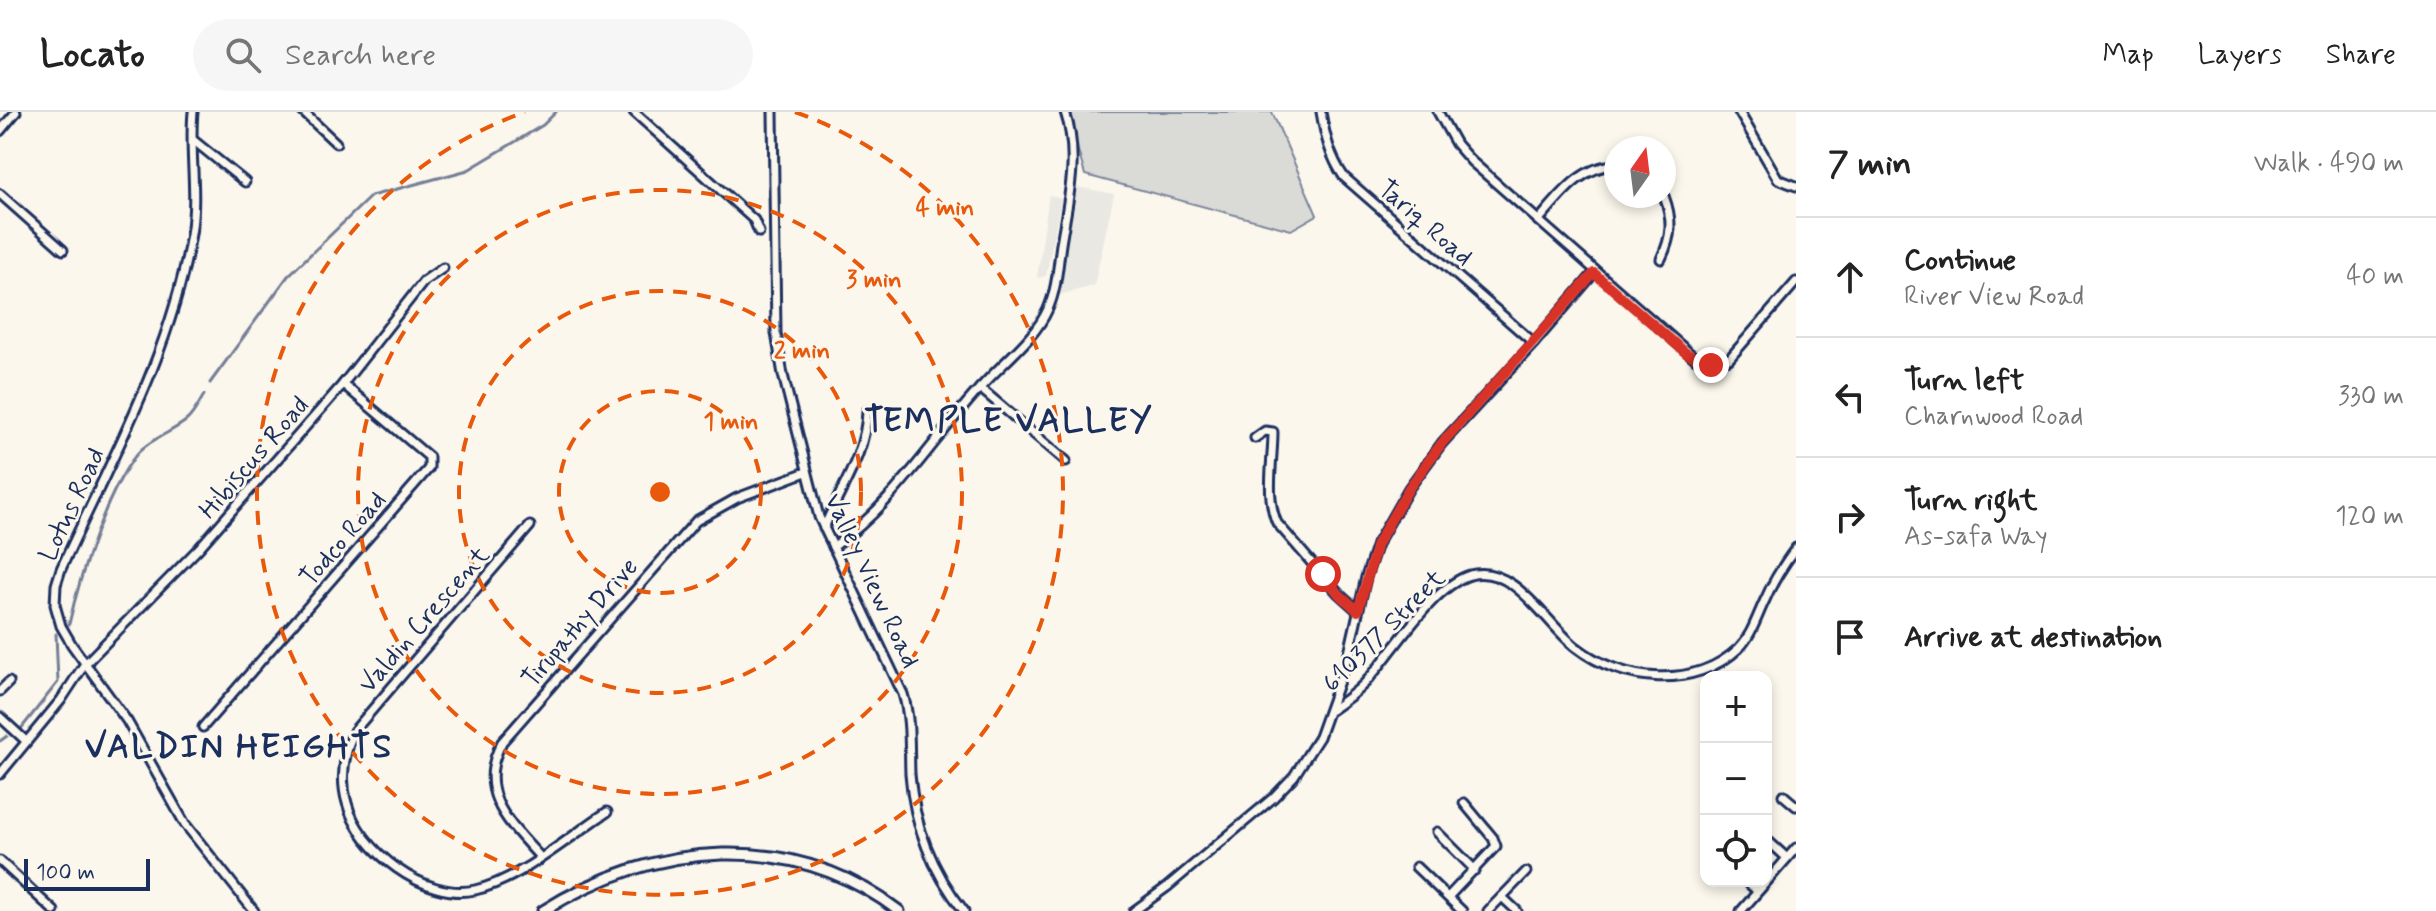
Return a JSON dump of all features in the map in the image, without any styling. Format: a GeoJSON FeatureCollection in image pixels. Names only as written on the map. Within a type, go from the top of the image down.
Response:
{"type":"FeatureCollection","features":[{"type":"Feature","properties":{"kind":"main road"},"geometry":{"type":"LineString","coordinates":[[543,911],[571,893],[628,869],[680,857],[731,854],[788,860],[835,872],[861,885],[899,911]]}},
{"type":"Feature","properties":{"kind":"street"},"geometry":{"type":"LineString","coordinates":[[0,131],[16,112]]}},
{"type":"Feature","properties":{"kind":"street","name":"Lotus Road"},"geometry":{"type":"LineString","coordinates":[[193,112],[194,214],[177,291],[134,414],[61,569],[55,605],[61,626],[84,665],[127,721],[185,824],[254,911]]}},
{"type":"Feature","properties":{"kind":"street"},"geometry":{"type":"LineString","coordinates":[[303,112],[336,143]]}},
{"type":"Feature","properties":{"kind":"street"},"geometry":{"type":"LineString","coordinates":[[634,112],[754,220],[759,232]]}},
{"type":"Feature","properties":{"kind":"street","name":"Valley View Road"},"geometry":{"type":"LineString","coordinates":[[773,112],[776,333],[806,472],[824,528],[903,694],[913,793],[920,823],[940,879],[964,911]]}},
{"type":"Feature","properties":{"kind":"street"},"geometry":{"type":"LineString","coordinates":[[833,547],[866,522],[920,463],[980,388],[1036,327],[1051,301],[1073,169],[1071,137],[1065,112]]}},
{"type":"Feature","properties":{"kind":"street","name":"Tariq Road"},"geometry":{"type":"LineString","coordinates":[[1321,112],[1334,164],[1344,177],[1534,343]]}},
{"type":"Feature","properties":{"kind":"street"},"geometry":{"type":"LineString","coordinates":[[1438,112],[1456,144],[1471,161],[1594,273],[1686,353],[1703,363],[1717,364],[1733,354],[1796,282]]}},
{"type":"Feature","properties":{"kind":"street"},"geometry":{"type":"LineString","coordinates":[[1739,112],[1778,179],[1796,186]]}},
{"type":"Feature","properties":{"kind":"street"},"geometry":{"type":"LineString","coordinates":[[193,140],[245,182]]}},
{"type":"Feature","properties":{"kind":"street"},"geometry":{"type":"LineString","coordinates":[[1538,221],[1579,177],[1604,167]]}},
{"type":"Feature","properties":{"kind":"street"},"geometry":{"type":"LineString","coordinates":[[0,194],[63,250]]}},
{"type":"Feature","properties":{"kind":"street"},"geometry":{"type":"LineString","coordinates":[[1661,259],[1671,228],[1668,208]]}},
{"type":"Feature","properties":{"kind":"street","name":"Hibiscus Road"},"geometry":{"type":"LineString","coordinates":[[0,774],[61,700],[84,665],[199,548],[343,384],[424,281],[443,268]]}},
{"type":"Feature","properties":{"kind":"street"},"geometry":{"type":"LineString","coordinates":[[1134,911],[1273,798],[1294,776],[1311,750],[1329,711],[1349,653],[1377,544],[1409,488],[1468,412],[1534,343],[1594,273]]}},
{"type":"Feature","properties":{"kind":"street","name":"Todco Road"},"geometry":{"type":"LineString","coordinates":[[203,727],[429,468],[429,457],[343,384]]}},
{"type":"Feature","properties":{"kind":"street"},"geometry":{"type":"LineString","coordinates":[[980,388],[1066,461]]}},
{"type":"Feature","properties":{"kind":"street"},"geometry":{"type":"LineString","coordinates":[[824,528],[861,451],[867,434],[867,411]]}},
{"type":"Feature","properties":{"kind":"street"},"geometry":{"type":"LineString","coordinates":[[1255,438],[1268,430],[1273,432],[1270,495],[1277,523],[1338,593],[1358,611]]}},
{"type":"Feature","properties":{"kind":"street","name":"Tirupathy Drive"},"geometry":{"type":"LineString","coordinates":[[540,857],[515,830],[496,800],[491,776],[502,742],[696,521],[737,498],[806,472]]}},
{"type":"Feature","properties":{"kind":"street","name":"Valdin Crescent"},"geometry":{"type":"LineString","coordinates":[[530,526],[363,718],[349,742],[343,777],[347,806],[363,835],[397,868],[433,888],[458,892],[505,880],[607,812]]}},
{"type":"Feature","properties":{"kind":"street","name":"610377 Street"},"geometry":{"type":"LineString","coordinates":[[1329,711],[1367,681],[1415,620],[1449,585],[1473,574],[1495,576],[1512,584],[1568,641],[1599,661],[1653,676],[1684,677],[1727,657],[1747,638],[1775,579],[1796,548]]}},
{"type":"Feature","properties":{"kind":"street"},"geometry":{"type":"LineString","coordinates":[[0,691],[9,682]]}},
{"type":"Feature","properties":{"kind":"street"},"geometry":{"type":"LineString","coordinates":[[1,721],[26,741]]}},
{"type":"Feature","properties":{"kind":"street"},"geometry":{"type":"LineString","coordinates":[[1783,795],[1796,806]]}},
{"type":"Feature","properties":{"kind":"street"},"geometry":{"type":"LineString","coordinates":[[1448,897],[1495,849],[1493,838],[1464,803]]}},
{"type":"Feature","properties":{"kind":"street"},"geometry":{"type":"LineString","coordinates":[[1437,832],[1475,870]]}},
{"type":"Feature","properties":{"kind":"street"},"geometry":{"type":"LineString","coordinates":[[1772,844],[1787,858]]}},
{"type":"Feature","properties":{"kind":"street"},"geometry":{"type":"LineString","coordinates":[[1741,911],[1796,848]]}},
{"type":"Feature","properties":{"kind":"street"},"geometry":{"type":"LineString","coordinates":[[0,861],[54,911]]}},
{"type":"Feature","properties":{"kind":"street"},"geometry":{"type":"LineString","coordinates":[[1416,867],[1462,911]]}},
{"type":"Feature","properties":{"kind":"street"},"geometry":{"type":"LineString","coordinates":[[1488,911],[1526,872]]}},
{"type":"Feature","properties":{"kind":"street"},"geometry":{"type":"LineString","coordinates":[[1753,887],[1757,891]]}},
{"type":"Feature","properties":{"kind":"street"},"geometry":{"type":"LineString","coordinates":[[1502,897],[1517,911]]}},
{"type":"Feature","properties":{"kind":"shaded area"},"geometry":{"type":"Polygon","coordinates":[[[1067,112],[1272,112],[1317,215],[1291,230],[1085,175],[1067,112]]]}},
{"type":"Feature","properties":{"kind":"shaded area"},"geometry":{"type":"Polygon","coordinates":[[[1077,187],[1114,194],[1094,286],[1050,297],[1077,187]]]}},
{"type":"Feature","properties":{"kind":"shaded area"},"geometry":{"type":"Polygon","coordinates":[[[1049,195],[1061,199],[1046,276],[1037,278],[1049,195]]]}},
{"type":"Feature","properties":{"kind":"waterway"},"geometry":{"type":"LineString","coordinates":[[210,383],[288,276],[371,196],[468,170],[543,125],[556,112]]}},
{"type":"Feature","properties":{"kind":"waterway"},"geometry":{"type":"LineString","coordinates":[[69,624],[94,538],[122,476],[138,452],[190,418],[204,395]]}},
{"type":"Feature","properties":{"kind":"waterway"},"geometry":{"type":"LineString","coordinates":[[20,730],[58,682],[56,634]]}},
{"type":"Feature","properties":{"kind":"waterway"},"geometry":{"type":"LineString","coordinates":[[0,741],[7,736]]}},
{"type":"Feature","properties":{"kind":"district","name":"TEMPLE VALLEY"},"geometry":{"type":"Point","coordinates":[1009,419]}},
{"type":"Feature","properties":{"kind":"district","name":"VALDIN HEIGHTS"},"geometry":{"type":"Point","coordinates":[239,745]}},
{"type":"Feature","properties":{"kind":"route"},"geometry":{"type":"LineString","coordinates":[[1323,574],[1358,611],[1377,544],[1409,488],[1468,412],[1534,343],[1594,273],[1686,353],[1711,365]]}}]}
